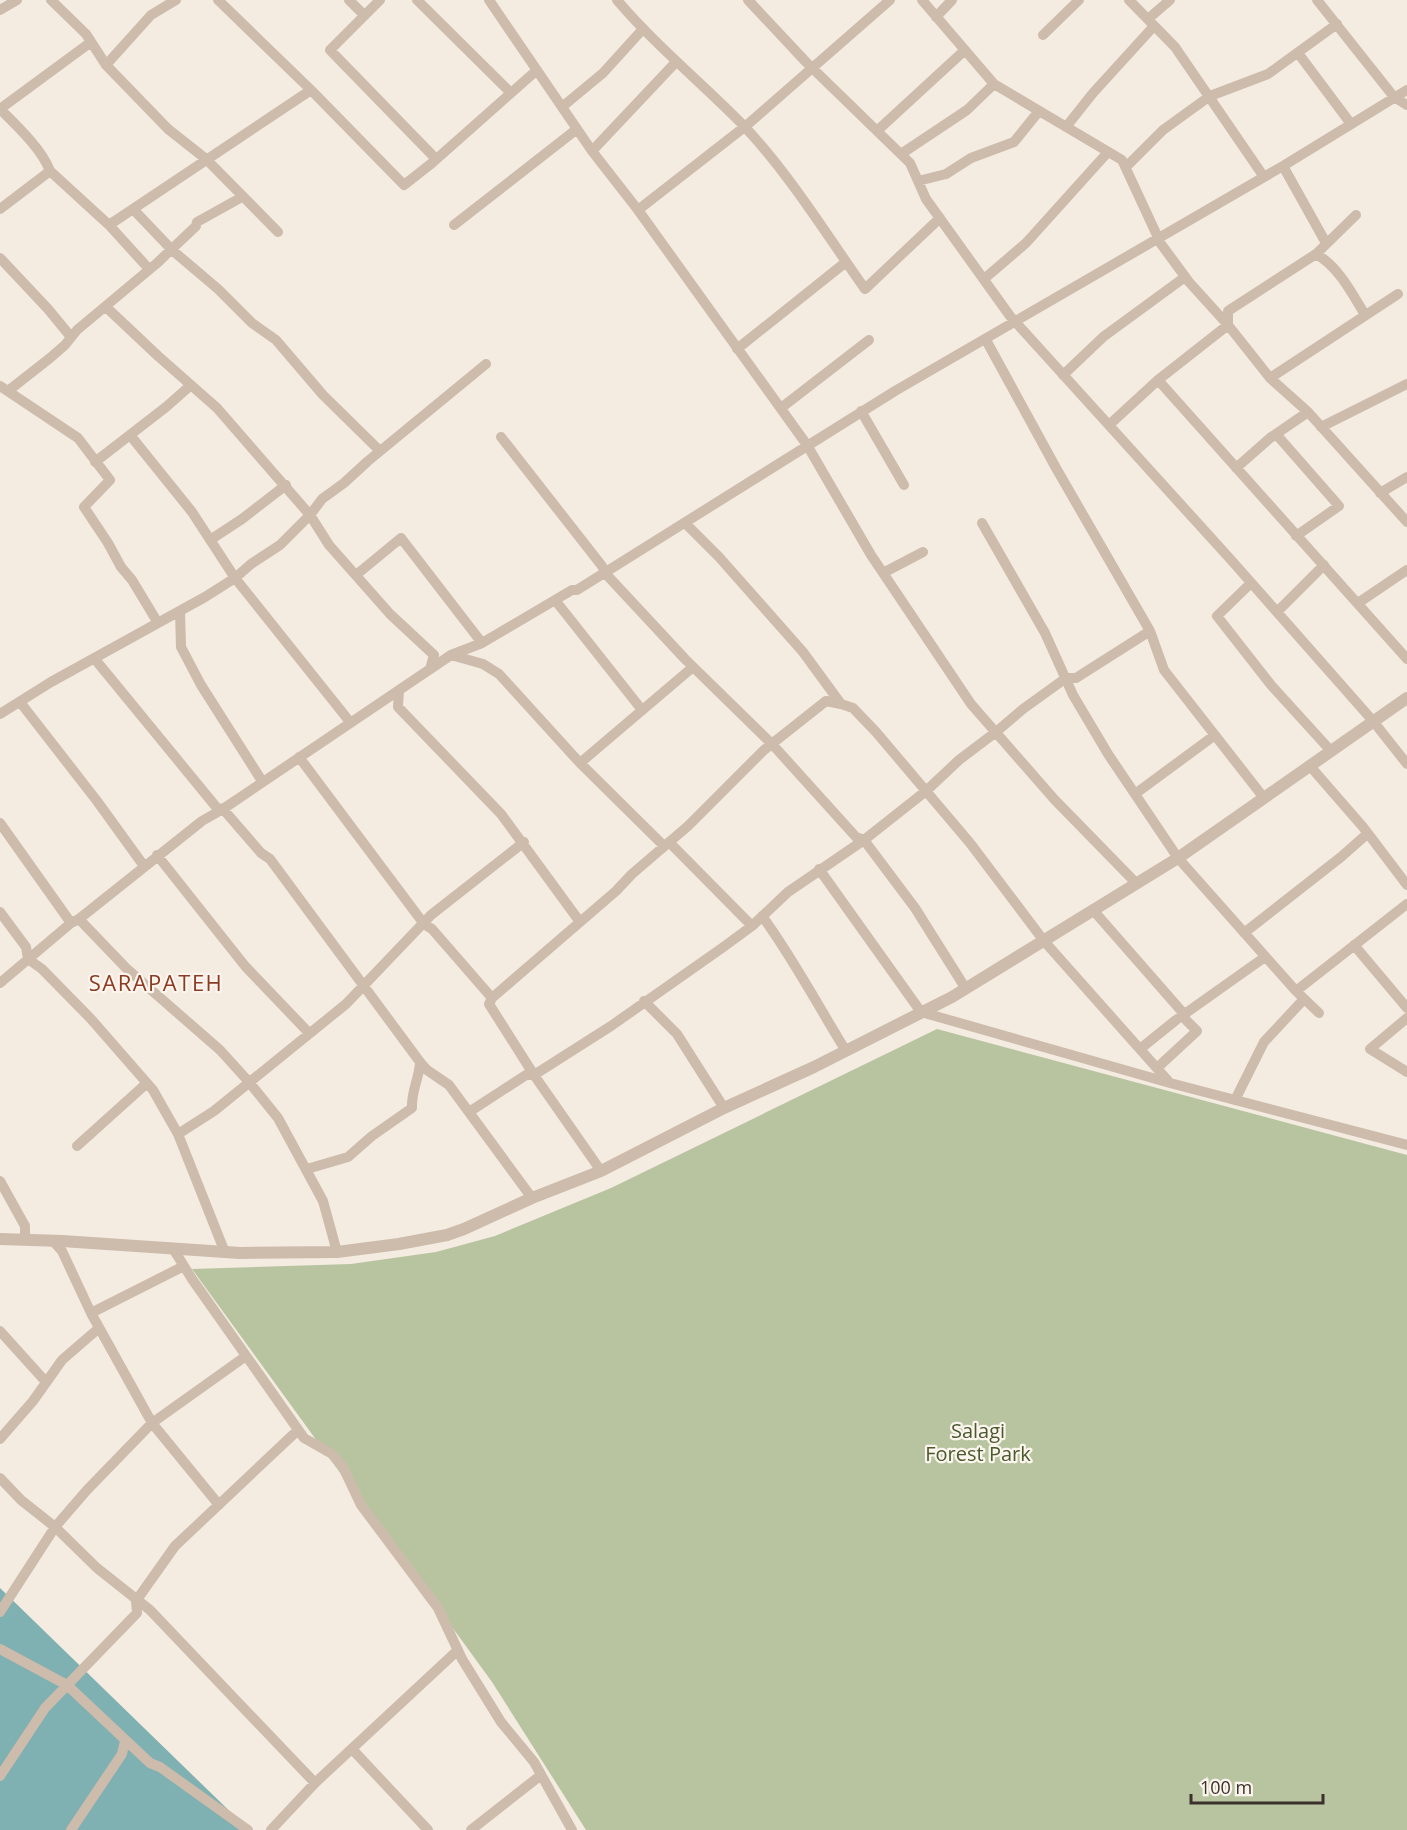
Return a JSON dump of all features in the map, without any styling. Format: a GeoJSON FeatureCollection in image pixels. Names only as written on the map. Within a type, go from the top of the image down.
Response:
{"type":"FeatureCollection","features":[{"type":"Feature","properties":{"kind":"street"},"geometry":{"type":"LineString","coordinates":[[0,10],[17,0]]}},
{"type":"Feature","properties":{"kind":"street"},"geometry":{"type":"LineString","coordinates":[[51,0],[86,34],[106,64],[168,129],[206,159],[278,232]]}},
{"type":"Feature","properties":{"kind":"street"},"geometry":{"type":"LineString","coordinates":[[106,64],[151,15],[176,0]]}},
{"type":"Feature","properties":{"kind":"street"},"geometry":{"type":"LineString","coordinates":[[218,0],[404,185],[537,70]]}},
{"type":"Feature","properties":{"kind":"street"},"geometry":{"type":"LineString","coordinates":[[349,0],[364,15]]}},
{"type":"Feature","properties":{"kind":"street"},"geometry":{"type":"LineString","coordinates":[[380,0],[330,50],[436,159]]}},
{"type":"Feature","properties":{"kind":"street"},"geometry":{"type":"LineString","coordinates":[[417,0],[511,93]]}},
{"type":"Feature","properties":{"kind":"street"},"geometry":{"type":"LineString","coordinates":[[617,0],[642,30],[744,127],[777,165],[865,289],[940,218]]}},
{"type":"Feature","properties":{"kind":"street"},"geometry":{"type":"LineString","coordinates":[[748,0],[909,163],[926,199],[1016,322],[1277,612],[1373,721],[1407,764]]}},
{"type":"Feature","properties":{"kind":"street"},"geometry":{"type":"LineString","coordinates":[[638,210],[744,127],[890,0]]}},
{"type":"Feature","properties":{"kind":"street"},"geometry":{"type":"LineString","coordinates":[[922,0],[994,84],[1122,160],[1158,238],[1185,277],[1228,325],[1270,378],[1308,412],[1407,522]]}},
{"type":"Feature","properties":{"kind":"street"},"geometry":{"type":"LineString","coordinates":[[936,17],[952,0]]}},
{"type":"Feature","properties":{"kind":"street"},"geometry":{"type":"LineString","coordinates":[[1043,35],[1079,0]]}},
{"type":"Feature","properties":{"kind":"street"},"geometry":{"type":"LineString","coordinates":[[1129,0],[1175,47],[1264,177]]}},
{"type":"Feature","properties":{"kind":"street"},"geometry":{"type":"LineString","coordinates":[[1066,127],[1170,0]]}},
{"type":"Feature","properties":{"kind":"street"},"geometry":{"type":"LineString","coordinates":[[1317,0],[1394,97],[1407,105]]}},
{"type":"Feature","properties":{"kind":"street"},"geometry":{"type":"LineString","coordinates":[[492,1],[592,151],[638,210],[807,445],[883,573],[971,704],[1054,799],[1137,884]]}},
{"type":"Feature","properties":{"kind":"street"},"geometry":{"type":"LineString","coordinates":[[1126,167],[1163,130],[1210,96],[1268,74],[1337,24]]}},
{"type":"Feature","properties":{"kind":"street"},"geometry":{"type":"LineString","coordinates":[[562,107],[603,73],[642,30]]}},
{"type":"Feature","properties":{"kind":"street"},"geometry":{"type":"LineString","coordinates":[[92,42],[0,109],[47,163],[50,171],[109,225],[149,269]]}},
{"type":"Feature","properties":{"kind":"street"},"geometry":{"type":"LineString","coordinates":[[878,130],[965,50]]}},
{"type":"Feature","properties":{"kind":"street"},"geometry":{"type":"LineString","coordinates":[[1298,53],[1351,124]]}},
{"type":"Feature","properties":{"kind":"street"},"geometry":{"type":"LineString","coordinates":[[592,151],[676,62]]}},
{"type":"Feature","properties":{"kind":"street"},"geometry":{"type":"LineString","coordinates":[[901,154],[967,110],[994,84]]}},
{"type":"Feature","properties":{"kind":"street"},"geometry":{"type":"LineString","coordinates":[[109,225],[311,90]]}},
{"type":"Feature","properties":{"kind":"street"},"geometry":{"type":"LineString","coordinates":[[0,983],[75,920],[202,821],[451,655],[482,643],[572,590],[578,590],[861,411],[1283,166],[1407,90]]}},
{"type":"Feature","properties":{"kind":"street"},"geometry":{"type":"LineString","coordinates":[[918,181],[946,174],[971,158],[1014,142],[1039,111]]}},
{"type":"Feature","properties":{"kind":"street"},"geometry":{"type":"LineString","coordinates":[[454,225],[577,129]]}},
{"type":"Feature","properties":{"kind":"street"},"geometry":{"type":"LineString","coordinates":[[984,279],[1026,243],[1108,152]]}},
{"type":"Feature","properties":{"kind":"street"},"geometry":{"type":"LineString","coordinates":[[1283,166],[1326,243]]}},
{"type":"Feature","properties":{"kind":"street"},"geometry":{"type":"LineString","coordinates":[[0,208],[50,171]]}},
{"type":"Feature","properties":{"kind":"street"},"geometry":{"type":"LineString","coordinates":[[4,388],[31,375],[65,345],[77,330],[172,250],[196,226],[197,222],[242,197]]}},
{"type":"Feature","properties":{"kind":"street"},"geometry":{"type":"LineString","coordinates":[[132,209],[172,250],[218,289],[252,323],[276,340],[323,395],[380,451]]}},
{"type":"Feature","properties":{"kind":"street"},"geometry":{"type":"LineString","coordinates":[[1228,325],[1228,310],[1316,254],[1356,215]]}},
{"type":"Feature","properties":{"kind":"street"},"geometry":{"type":"LineString","coordinates":[[1316,254],[1325,259],[1345,283],[1365,315]]}},
{"type":"Feature","properties":{"kind":"street"},"geometry":{"type":"LineString","coordinates":[[0,258],[71,337]]}},
{"type":"Feature","properties":{"kind":"street"},"geometry":{"type":"LineString","coordinates":[[737,349],[846,262]]}},
{"type":"Feature","properties":{"kind":"street"},"geometry":{"type":"LineString","coordinates":[[1063,375],[1103,337],[1185,277]]}},
{"type":"Feature","properties":{"kind":"street"},"geometry":{"type":"LineString","coordinates":[[1270,378],[1398,294]]}},
{"type":"Feature","properties":{"kind":"street"},"geometry":{"type":"LineString","coordinates":[[106,307],[217,408],[310,515],[329,545],[390,614],[434,655],[430,669]]}},
{"type":"Feature","properties":{"kind":"street"},"geometry":{"type":"LineString","coordinates":[[1109,425],[1158,380],[1228,325]]}},
{"type":"Feature","properties":{"kind":"street"},"geometry":{"type":"LineString","coordinates":[[781,408],[869,340]]}},
{"type":"Feature","properties":{"kind":"street"},"geometry":{"type":"LineString","coordinates":[[986,340],[1056,468],[1150,631],[1164,670],[1264,798]]}},
{"type":"Feature","properties":{"kind":"street"},"geometry":{"type":"LineString","coordinates":[[0,714],[51,682],[235,578],[251,564],[280,545],[310,515],[322,499],[486,364]]}},
{"type":"Feature","properties":{"kind":"street"},"geometry":{"type":"LineString","coordinates":[[1158,380],[1407,659]]}},
{"type":"Feature","properties":{"kind":"street"},"geometry":{"type":"LineString","coordinates":[[1322,427],[1407,384]]}},
{"type":"Feature","properties":{"kind":"street"},"geometry":{"type":"LineString","coordinates":[[95,462],[191,385]]}},
{"type":"Feature","properties":{"kind":"street"},"geometry":{"type":"LineString","coordinates":[[4,388],[78,438],[110,480],[84,507],[158,623]]}},
{"type":"Feature","properties":{"kind":"street"},"geometry":{"type":"LineString","coordinates":[[861,411],[904,485]]}},
{"type":"Feature","properties":{"kind":"street"},"geometry":{"type":"LineString","coordinates":[[1236,468],[1276,434],[1308,412]]}},
{"type":"Feature","properties":{"kind":"street"},"geometry":{"type":"LineString","coordinates":[[1276,434],[1339,506],[1296,536]]}},
{"type":"Feature","properties":{"kind":"street"},"geometry":{"type":"LineString","coordinates":[[130,435],[192,512],[235,578],[350,722]]}},
{"type":"Feature","properties":{"kind":"street"},"geometry":{"type":"LineString","coordinates":[[501,437],[602,566],[605,573],[693,668],[772,744],[856,837],[864,840],[915,908],[966,989]]}},
{"type":"Feature","properties":{"kind":"street"},"geometry":{"type":"LineString","coordinates":[[1380,493],[1407,477]]}},
{"type":"Feature","properties":{"kind":"street"},"geometry":{"type":"LineString","coordinates":[[210,540],[242,519],[285,485]]}},
{"type":"Feature","properties":{"kind":"street"},"geometry":{"type":"LineString","coordinates":[[982,523],[1035,614],[1073,695],[1134,794],[1178,858],[1265,957],[1319,1013]]}},
{"type":"Feature","properties":{"kind":"street"},"geometry":{"type":"LineString","coordinates":[[685,524],[719,557],[803,652],[841,704]]}},
{"type":"Feature","properties":{"kind":"street"},"geometry":{"type":"LineString","coordinates":[[356,575],[401,538],[482,643]]}},
{"type":"Feature","properties":{"kind":"street"},"geometry":{"type":"LineString","coordinates":[[883,573],[923,552]]}},
{"type":"Feature","properties":{"kind":"street"},"geometry":{"type":"LineString","coordinates":[[1277,612],[1324,565]]}},
{"type":"Feature","properties":{"kind":"street"},"geometry":{"type":"LineString","coordinates":[[1358,603],[1407,570]]}},
{"type":"Feature","properties":{"kind":"street"},"geometry":{"type":"LineString","coordinates":[[1251,583],[1217,616],[1271,685],[1331,751]]}},
{"type":"Feature","properties":{"kind":"street"},"geometry":{"type":"LineString","coordinates":[[555,600],[642,710]]}},
{"type":"Feature","properties":{"kind":"street"},"geometry":{"type":"LineString","coordinates":[[180,611],[181,647],[201,685],[262,781]]}},
{"type":"Feature","properties":{"kind":"street"},"geometry":{"type":"LineString","coordinates":[[469,1112],[526,1076],[534,1075],[611,1026],[752,926],[788,892],[819,869],[864,840],[1023,709],[1066,678],[1076,678],[1150,631]]}},
{"type":"Feature","properties":{"kind":"street"},"geometry":{"type":"LineString","coordinates":[[451,655],[483,664],[499,674],[580,763],[752,926]]}},
{"type":"Feature","properties":{"kind":"street"},"geometry":{"type":"LineString","coordinates":[[94,658],[217,808],[223,809],[261,853],[270,859],[420,1062],[427,1070],[449,1085],[532,1198]]}},
{"type":"Feature","properties":{"kind":"street"},"geometry":{"type":"LineString","coordinates":[[580,763],[693,668]]}},
{"type":"Feature","properties":{"kind":"street"},"geometry":{"type":"LineString","coordinates":[[399,690],[398,707],[501,814],[524,842],[580,922]]}},
{"type":"Feature","properties":{"kind":"street"},"geometry":{"type":"LineString","coordinates":[[0,1239],[174,1250],[224,1250],[240,1253],[337,1252],[447,1235],[601,1171],[724,1108],[846,1051],[966,989],[1178,858],[1407,698]]}},
{"type":"Feature","properties":{"kind":"street"},"geometry":{"type":"LineString","coordinates":[[601,1171],[534,1075],[489,1004],[492,998],[580,922],[726,789],[752,760],[826,701],[853,708],[876,732],[970,843],[1044,941],[1170,1083]]}},
{"type":"Feature","properties":{"kind":"street"},"geometry":{"type":"LineString","coordinates":[[20,702],[98,801],[144,866]]}},
{"type":"Feature","properties":{"kind":"street"},"geometry":{"type":"LineString","coordinates":[[1134,794],[1215,735]]}},
{"type":"Feature","properties":{"kind":"street"},"geometry":{"type":"LineString","coordinates":[[298,757],[424,924],[432,928],[492,998]]}},
{"type":"Feature","properties":{"kind":"street"},"geometry":{"type":"LineString","coordinates":[[1310,766],[1407,885]]}},
{"type":"Feature","properties":{"kind":"street"},"geometry":{"type":"LineString","coordinates":[[0,823],[75,920],[220,1050],[278,1118],[323,1201],[337,1252]]}},
{"type":"Feature","properties":{"kind":"street"},"geometry":{"type":"LineString","coordinates":[[1244,933],[1367,834]]}},
{"type":"Feature","properties":{"kind":"street"},"geometry":{"type":"LineString","coordinates":[[178,1134],[214,1111],[346,1004],[431,915],[524,842]]}},
{"type":"Feature","properties":{"kind":"street"},"geometry":{"type":"LineString","coordinates":[[157,855],[245,966],[309,1033]]}},
{"type":"Feature","properties":{"kind":"street"},"geometry":{"type":"LineString","coordinates":[[819,869],[921,1012],[1170,1083],[1407,1145]]}},
{"type":"Feature","properties":{"kind":"street"},"geometry":{"type":"LineString","coordinates":[[1235,1100],[1264,1042],[1300,995],[1354,945],[1407,904]]}},
{"type":"Feature","properties":{"kind":"street"},"geometry":{"type":"LineString","coordinates":[[1093,910],[1197,1031],[1157,1068]]}},
{"type":"Feature","properties":{"kind":"street"},"geometry":{"type":"LineString","coordinates":[[0,912],[26,947],[28,959],[42,969],[75,1003],[147,1083],[166,1110],[178,1134],[224,1250]]}},
{"type":"Feature","properties":{"kind":"street"},"geometry":{"type":"LineString","coordinates":[[762,916],[782,943],[792,964],[846,1051]]}},
{"type":"Feature","properties":{"kind":"street"},"geometry":{"type":"LineString","coordinates":[[1354,945],[1407,1008]]}},
{"type":"Feature","properties":{"kind":"street"},"geometry":{"type":"LineString","coordinates":[[1140,1049],[1184,1014],[1265,957]]}},
{"type":"Feature","properties":{"kind":"street"},"geometry":{"type":"LineString","coordinates":[[644,1001],[677,1034],[724,1108]]}},
{"type":"Feature","properties":{"kind":"street"},"geometry":{"type":"LineString","coordinates":[[1407,1018],[1370,1049],[1407,1072]]}},
{"type":"Feature","properties":{"kind":"street"},"geometry":{"type":"LineString","coordinates":[[307,1170],[348,1157],[372,1136],[412,1108],[412,1095],[419,1080],[420,1062]]}},
{"type":"Feature","properties":{"kind":"street"},"geometry":{"type":"LineString","coordinates":[[77,1146],[147,1083]]}},
{"type":"Feature","properties":{"kind":"street"},"geometry":{"type":"LineString","coordinates":[[0,1181],[25,1226],[25,1240]]}},
{"type":"Feature","properties":{"kind":"street"},"geometry":{"type":"LineString","coordinates":[[52,1241],[62,1251],[91,1313],[152,1423],[219,1505]]}},
{"type":"Feature","properties":{"kind":"street"},"geometry":{"type":"LineString","coordinates":[[174,1250],[304,1438],[332,1454],[343,1467],[361,1505],[438,1608],[458,1650],[501,1722],[534,1762],[572,1830]]}},
{"type":"Feature","properties":{"kind":"street"},"geometry":{"type":"LineString","coordinates":[[91,1313],[184,1266]]}},
{"type":"Feature","properties":{"kind":"street"},"geometry":{"type":"LineString","coordinates":[[0,1439],[33,1401],[62,1360],[99,1328]]}},
{"type":"Feature","properties":{"kind":"street"},"geometry":{"type":"LineString","coordinates":[[0,1331],[46,1382]]}},
{"type":"Feature","properties":{"kind":"street"},"geometry":{"type":"LineString","coordinates":[[0,1612],[55,1527],[152,1423],[246,1356]]}},
{"type":"Feature","properties":{"kind":"street"},"geometry":{"type":"LineString","coordinates":[[0,1776],[45,1708],[137,1613],[136,1601],[176,1546],[298,1430]]}},
{"type":"Feature","properties":{"kind":"street"},"geometry":{"type":"LineString","coordinates":[[0,1478],[21,1500],[55,1527],[97,1569],[150,1610],[315,1783]]}},
{"type":"Feature","properties":{"kind":"street"},"geometry":{"type":"LineString","coordinates":[[0,1649],[67,1685],[150,1763],[160,1767],[248,1830]]}},
{"type":"Feature","properties":{"kind":"street"},"geometry":{"type":"LineString","coordinates":[[271,1830],[315,1783],[458,1650]]}},
{"type":"Feature","properties":{"kind":"street"},"geometry":{"type":"LineString","coordinates":[[70,1830],[122,1754],[125,1741]]}},
{"type":"Feature","properties":{"kind":"street"},"geometry":{"type":"LineString","coordinates":[[352,1749],[428,1830]]}},
{"type":"Feature","properties":{"kind":"street"},"geometry":{"type":"LineString","coordinates":[[471,1830],[541,1774]]}},
{"type":"Feature","properties":{"kind":"green space","name":"Salagi Forest Park"},"geometry":{"type":"Polygon","coordinates":[[[937,1029],[1407,1155],[1407,1830],[586,1830],[492,1682],[192,1269],[351,1264],[436,1252],[495,1236],[611,1188],[937,1029]]]}},
{"type":"Feature","properties":{"kind":"water"},"geometry":{"type":"Polygon","coordinates":[[[0,1588],[249,1830],[0,1830],[0,1588]]]}},
{"type":"Feature","properties":{"kind":"district","name":"SARAPATEH"},"geometry":{"type":"Point","coordinates":[156,982]}}]}
